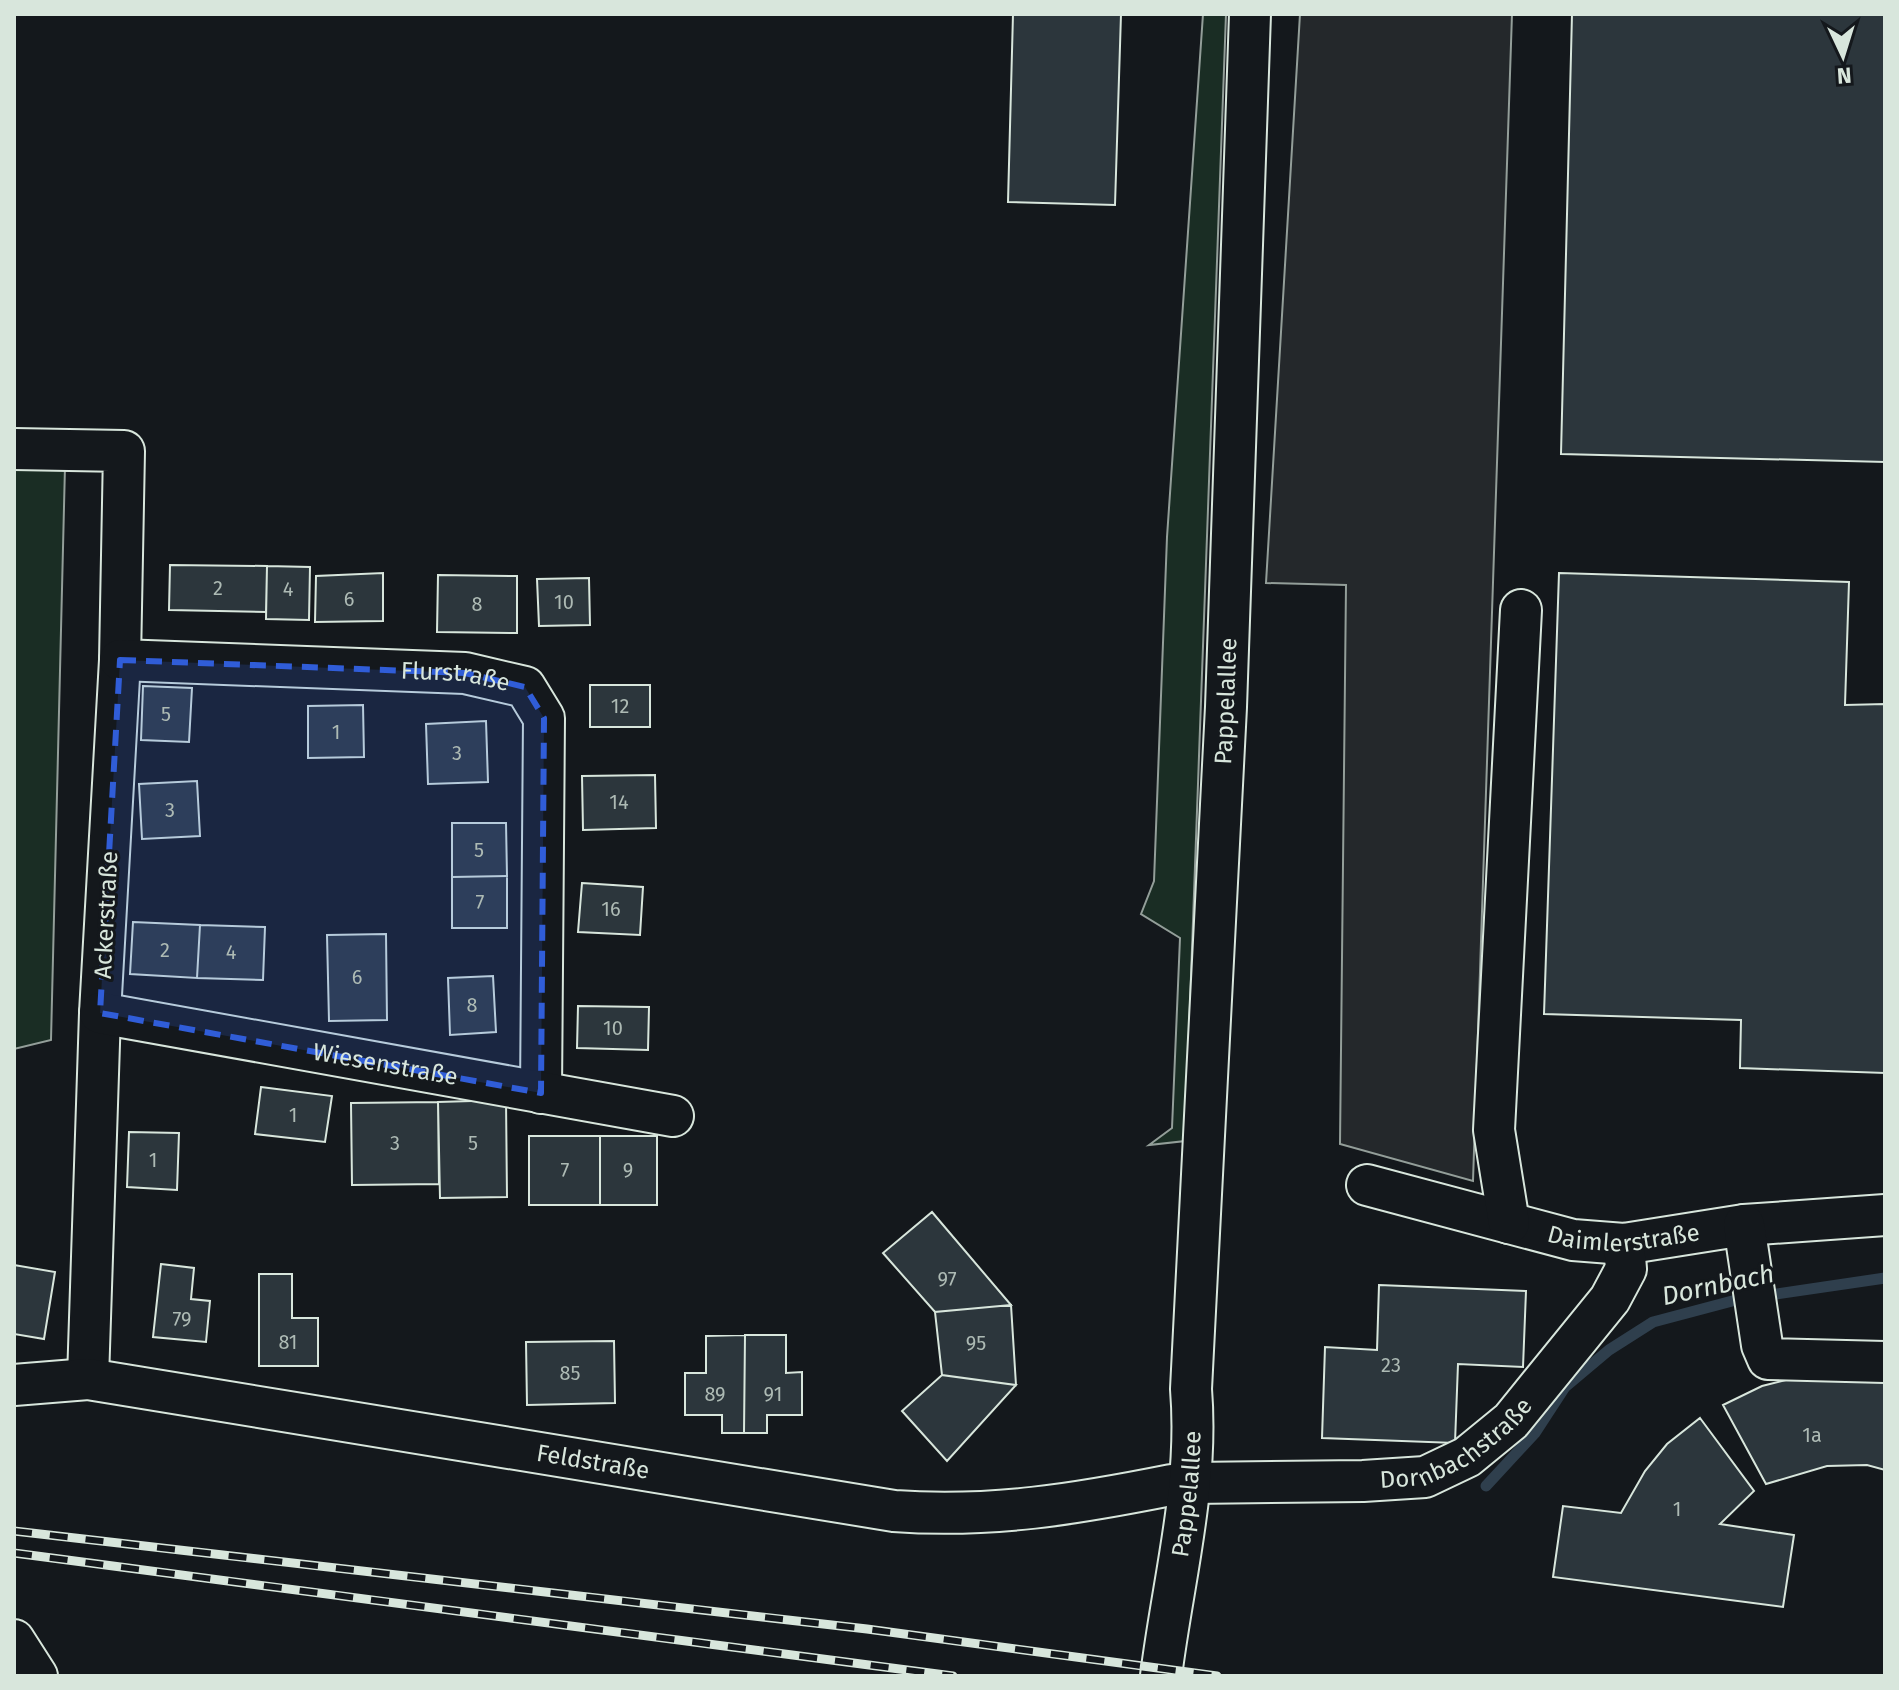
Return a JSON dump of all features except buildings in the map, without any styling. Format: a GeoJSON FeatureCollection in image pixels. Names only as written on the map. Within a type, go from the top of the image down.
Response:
{"type":"FeatureCollection","features":[{"type":"Feature","properties":{"kind":"street","name":"Pappelallee"},"geometry":{"type":"LineString","coordinates":[[1161,1676],[1171,1596],[1166,1555],[1181,1484],[1177,1442],[1191,1389],[1226,707],[1250,14]]}},
{"type":"Feature","properties":{"kind":"street","name":"Ackerstraße"},"geometry":{"type":"LineString","coordinates":[[14,449],[124,451],[120,660],[100,1013],[88,1379]]}},
{"type":"Feature","properties":{"kind":"street"},"geometry":{"type":"LineString","coordinates":[[1509,1223],[1494,1130],[1521,610]]}},
{"type":"Feature","properties":{"kind":"street","name":"Flurstraße"},"geometry":{"type":"LineString","coordinates":[[120,660],[465,673],[525,687],[544,718],[541,1093]]}},
{"type":"Feature","properties":{"kind":"street","name":"Wiesenstraße"},"geometry":{"type":"LineString","coordinates":[[100,1013],[673,1116]]}},
{"type":"Feature","properties":{"kind":"street","name":"Daimlerstraße"},"geometry":{"type":"LineString","coordinates":[[1367,1185],[1573,1240],[1624,1244],[1744,1225],[1885,1215]]}},
{"type":"Feature","properties":{"kind":"street"},"geometry":{"type":"LineString","coordinates":[[1744,1225],[1757,1314],[1768,1359],[1885,1362]]}},
{"type":"Feature","properties":{"kind":"street","name":"Dornbachstraße"},"geometry":{"type":"LineString","coordinates":[[1181,1484],[1425,1477],[1467,1457],[1511,1421],[1610,1299],[1626,1269],[1624,1244]]}},
{"type":"Feature","properties":{"kind":"street","name":"Feldstraße"},"geometry":{"type":"LineString","coordinates":[[14,1385],[88,1379],[894,1511],[939,1514],[1067,1506],[1181,1484]]}},
{"type":"Feature","properties":{"kind":"street"},"geometry":{"type":"LineString","coordinates":[[14,1640],[37,1676]]}},
{"type":"Feature","properties":{"kind":"highlighted area"},"geometry":{"type":"Polygon","coordinates":[[[120,660],[465,673],[525,687],[544,718],[541,1093],[100,1013],[120,660]]]}},
{"type":"Feature","properties":{"kind":"green space"},"geometry":{"type":"Polygon","coordinates":[[[1203,14],[1226,14],[1185,1141],[1149,1145],[1172,1128],[1180,938],[1141,914],[1154,881],[1167,537],[1203,14]]]}},
{"type":"Feature","properties":{"kind":"green space"},"geometry":{"type":"Polygon","coordinates":[[[14,464],[65,466],[51,1040],[14,1049],[14,464]]]}},
{"type":"Feature","properties":{"kind":"shaded area"},"geometry":{"type":"Polygon","coordinates":[[[1300,14],[1512,14],[1473,1181],[1340,1144],[1346,585],[1266,583],[1300,14]]]}},
{"type":"Feature","properties":{"kind":"waterway","name":"Dornbach"},"geometry":{"type":"LineString","coordinates":[[1486,1486],[1535,1433],[1565,1387],[1609,1350],[1653,1322],[1736,1300],[1885,1278]]}},
{"type":"Feature","properties":{"kind":"railway"},"geometry":{"type":"LineString","coordinates":[[14,1531],[867,1629],[1217,1676]]}},
{"type":"Feature","properties":{"kind":"railway"},"geometry":{"type":"LineString","coordinates":[[14,1553],[953,1676]]}}]}
